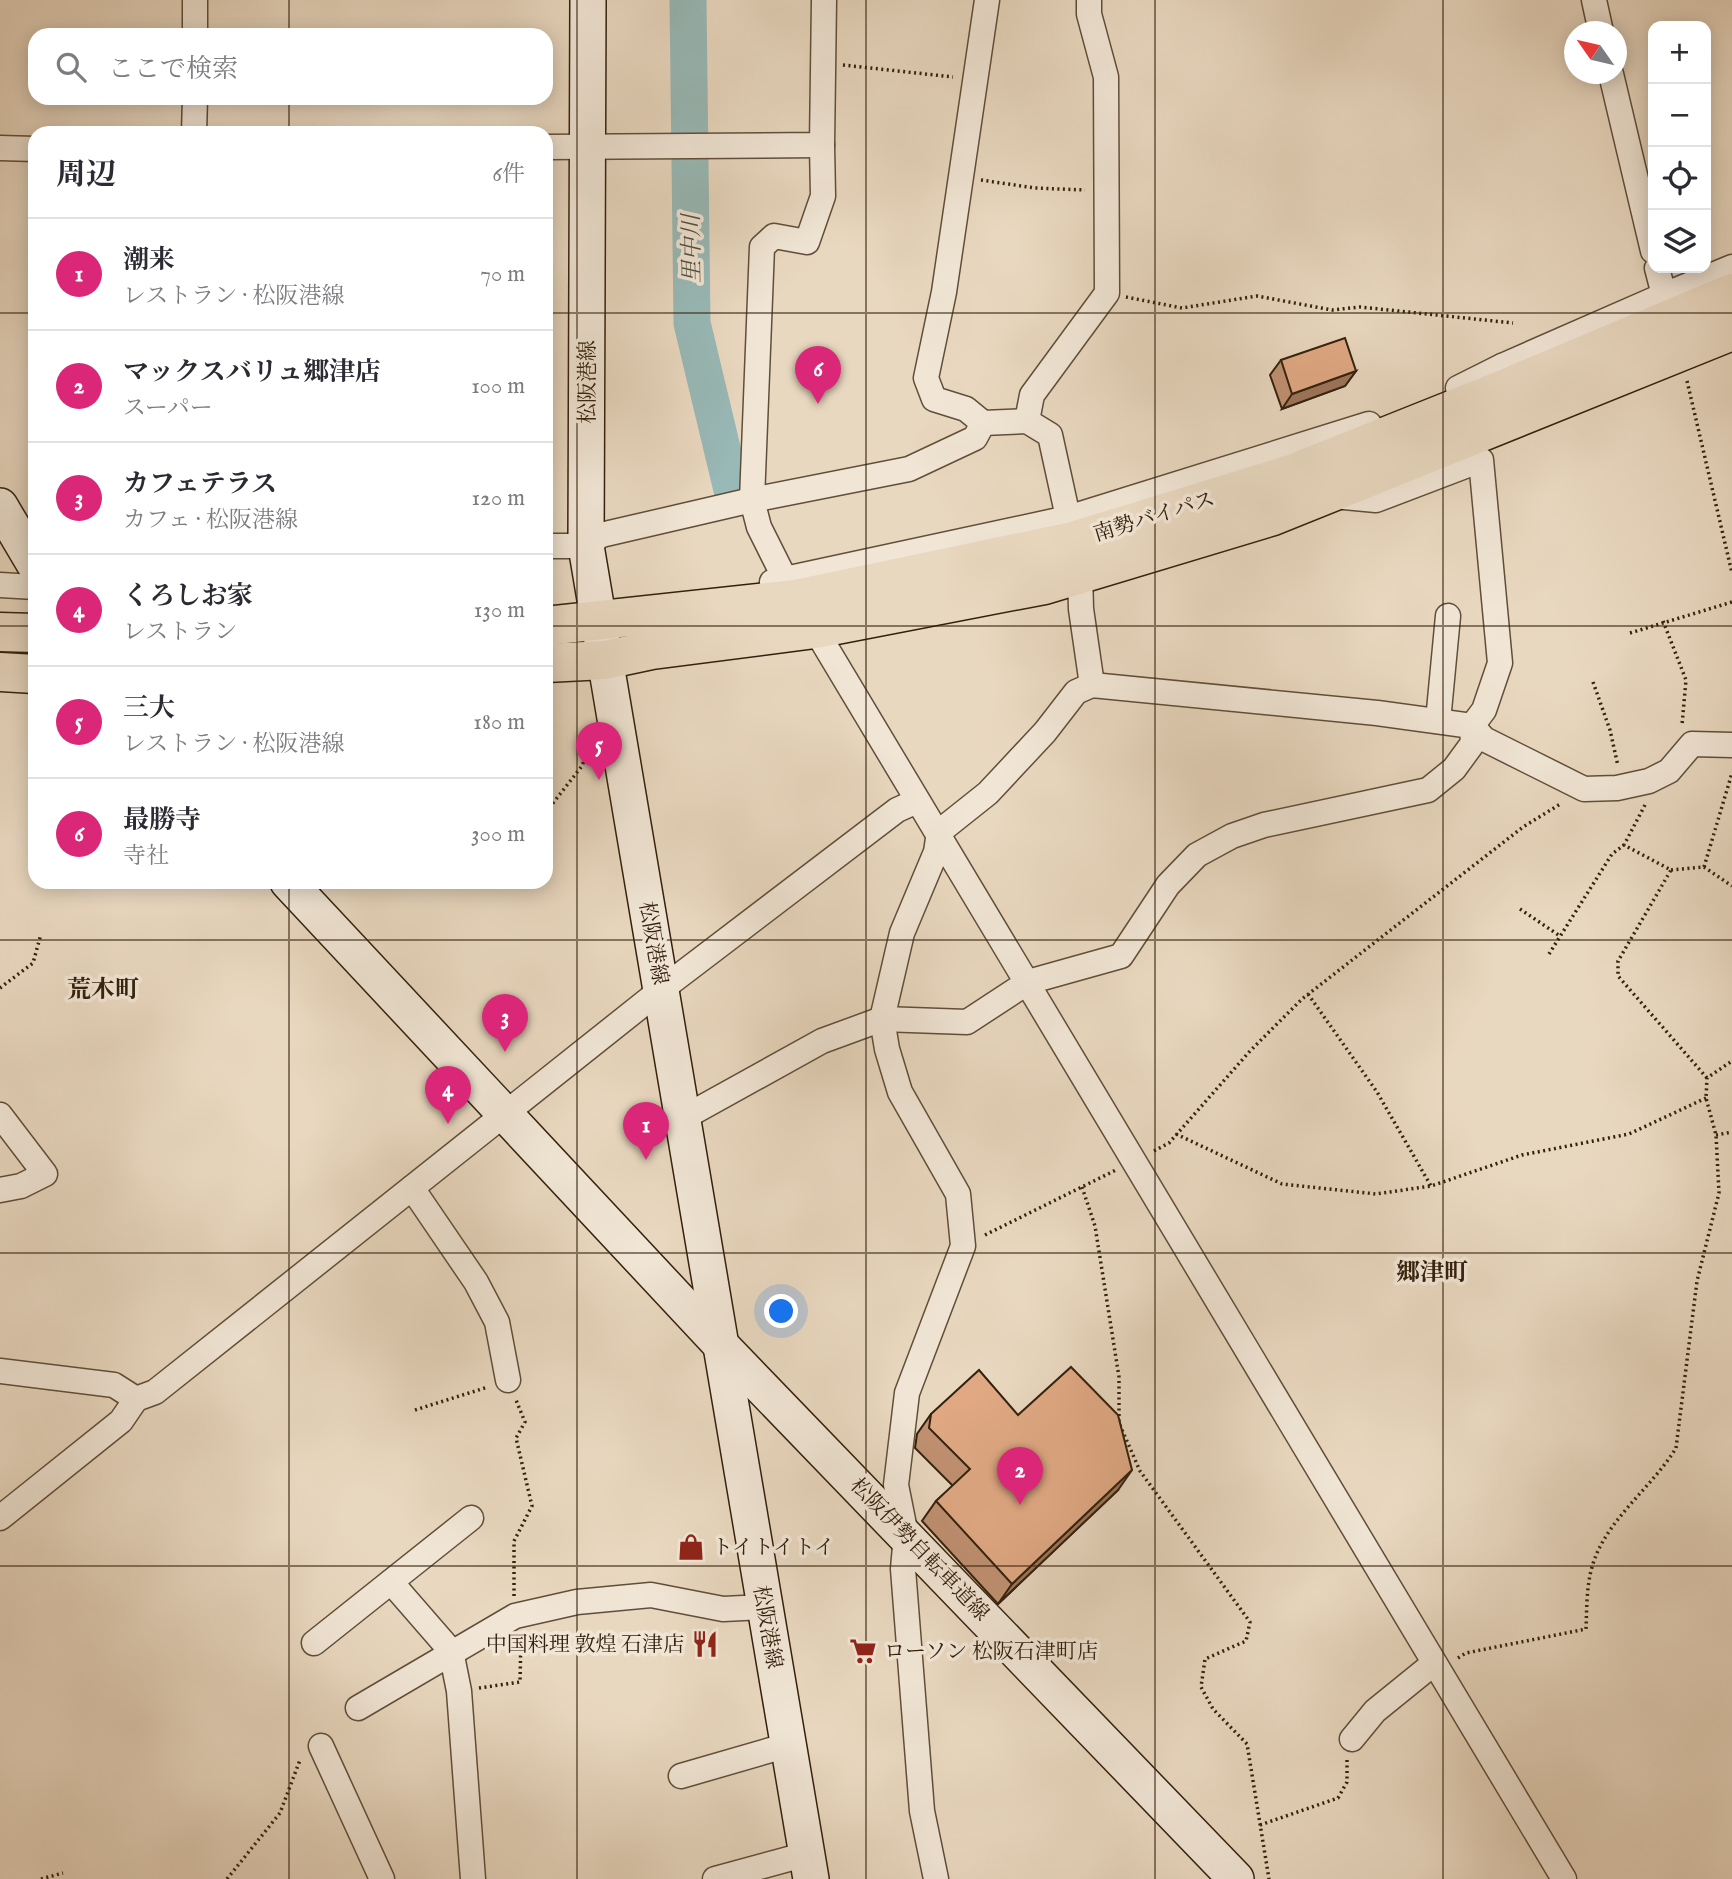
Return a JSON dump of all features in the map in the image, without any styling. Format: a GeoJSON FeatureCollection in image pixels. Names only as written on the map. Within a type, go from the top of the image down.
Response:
{"type":"FeatureCollection","features":[{"type":"Feature","properties":{"kind":"highway","name":"南勢バイパス"},"geometry":{"type":"LineString","coordinates":[[553,663],[605,660],[652,650],[816,629],[1044,585],[1074,544],[1294,473],[1494,381],[1732,293]]}},
{"type":"Feature","properties":{"kind":"highway","name":"南勢バイパス"},"geometry":{"type":"LineString","coordinates":[[553,625],[715,610],[795,598],[1074,544],[1273,516],[1732,331]]}},
{"type":"Feature","properties":{"kind":"highway"},"geometry":{"type":"LineString","coordinates":[[0,632],[28,633]]}},
{"type":"Feature","properties":{"kind":"highway"},"geometry":{"type":"LineString","coordinates":[[0,672],[28,674]]}},
{"type":"Feature","properties":{"kind":"main road","name":"松阪港線"},"geometry":{"type":"LineString","coordinates":[[588,0],[586,546],[663,989],[718,1342],[809,1866]]}},
{"type":"Feature","properties":{"kind":"main road"},"geometry":{"type":"LineString","coordinates":[[0,506],[28,553]]}},
{"type":"Feature","properties":{"kind":"main road","name":"松阪伊勢自転車道線"},"geometry":{"type":"LineString","coordinates":[[295,889],[718,1342],[1236,1879]]}},
{"type":"Feature","properties":{"kind":"street"},"geometry":{"type":"LineString","coordinates":[[195,0],[195,28]]}},
{"type":"Feature","properties":{"kind":"street"},"geometry":{"type":"LineString","coordinates":[[785,579],[759,527],[752,500],[762,247],[774,236],[807,242],[823,196],[824,0]]}},
{"type":"Feature","properties":{"kind":"street"},"geometry":{"type":"LineString","coordinates":[[987,0],[944,292],[926,378],[934,399],[966,409],[983,423],[1027,421],[1050,435],[1074,544],[1092,685]]}},
{"type":"Feature","properties":{"kind":"street"},"geometry":{"type":"LineString","coordinates":[[1027,421],[1032,395],[1107,293],[1104,191],[1106,77],[1088,15],[1089,0]]}},
{"type":"Feature","properties":{"kind":"street"},"geometry":{"type":"LineString","coordinates":[[1594,0],[1599,21]]}},
{"type":"Feature","properties":{"kind":"street"},"geometry":{"type":"LineString","coordinates":[[1613,84],[1648,230]]}},
{"type":"Feature","properties":{"kind":"street"},"geometry":{"type":"LineString","coordinates":[[194,126],[195,105]]}},
{"type":"Feature","properties":{"kind":"street"},"geometry":{"type":"LineString","coordinates":[[553,147],[822,145]]}},
{"type":"Feature","properties":{"kind":"street"},"geometry":{"type":"LineString","coordinates":[[0,148],[28,149]]}},
{"type":"Feature","properties":{"kind":"street"},"geometry":{"type":"LineString","coordinates":[[1494,381],[1664,295],[1732,267]]}},
{"type":"Feature","properties":{"kind":"street"},"geometry":{"type":"LineString","coordinates":[[1658,273],[1664,295]]}},
{"type":"Feature","properties":{"kind":"street"},"geometry":{"type":"LineString","coordinates":[[553,546],[586,546],[601,535],[752,500],[909,468],[975,438],[983,423]]}},
{"type":"Feature","properties":{"kind":"street"},"geometry":{"type":"LineString","coordinates":[[683,1118],[822,1041],[882,1019],[967,1022],[1028,982],[1121,956],[1178,875],[1196,855],[1232,836],[1264,825],[1428,790],[1454,769],[1473,743],[1472,726],[1484,710],[1500,663],[1481,460],[1376,500],[1325,495]]}},
{"type":"Feature","properties":{"kind":"street"},"geometry":{"type":"LineString","coordinates":[[715,610],[713,595],[785,579],[1074,544]]}},
{"type":"Feature","properties":{"kind":"street"},"geometry":{"type":"LineString","coordinates":[[0,585],[28,587]]}},
{"type":"Feature","properties":{"kind":"street"},"geometry":{"type":"LineString","coordinates":[[1438,721],[1448,616]]}},
{"type":"Feature","properties":{"kind":"street"},"geometry":{"type":"LineString","coordinates":[[816,629],[1564,1879]]}},
{"type":"Feature","properties":{"kind":"street"},"geometry":{"type":"LineString","coordinates":[[936,1879],[922,1811],[903,1569],[906,1535],[896,1485],[907,1393],[963,1246],[958,1194],[900,1093],[887,1049],[882,1019],[902,933],[936,852],[939,832],[988,793],[1045,732],[1076,692],[1092,685],[1472,726],[1484,739],[1584,789],[1617,788],[1657,777],[1669,771],[1692,744],[1732,745]]}},
{"type":"Feature","properties":{"kind":"street"},"geometry":{"type":"LineString","coordinates":[[0,1518],[121,1421],[136,1399],[155,1392],[663,989],[897,810],[917,801]]}},
{"type":"Feature","properties":{"kind":"street"},"geometry":{"type":"LineString","coordinates":[[0,1115],[45,1174],[22,1186],[0,1189]]}},
{"type":"Feature","properties":{"kind":"street"},"geometry":{"type":"LineString","coordinates":[[412,1188],[477,1282],[497,1322],[508,1380]]}},
{"type":"Feature","properties":{"kind":"street"},"geometry":{"type":"LineString","coordinates":[[0,1371],[114,1385],[136,1399]]}},
{"type":"Feature","properties":{"kind":"street"},"geometry":{"type":"LineString","coordinates":[[314,1643],[471,1518]]}},
{"type":"Feature","properties":{"kind":"street"},"geometry":{"type":"LineString","coordinates":[[391,1582],[451,1651],[460,1691],[472,1879]]}},
{"type":"Feature","properties":{"kind":"street"},"geometry":{"type":"LineString","coordinates":[[358,1708],[451,1651],[515,1616],[577,1602],[650,1595],[723,1609],[764,1607]]}},
{"type":"Feature","properties":{"kind":"street"},"geometry":{"type":"LineString","coordinates":[[1352,1739],[1375,1711],[1436,1668]]}},
{"type":"Feature","properties":{"kind":"street"},"geometry":{"type":"LineString","coordinates":[[681,1776],[788,1745]]}},
{"type":"Feature","properties":{"kind":"street"},"geometry":{"type":"LineString","coordinates":[[321,1746],[382,1879]]}},
{"type":"Feature","properties":{"kind":"street"},"geometry":{"type":"LineString","coordinates":[[716,1879],[809,1866]]}},
{"type":"Feature","properties":{"kind":"path"},"geometry":{"type":"LineString","coordinates":[[823,63],[974,80]]}},
{"type":"Feature","properties":{"kind":"path"},"geometry":{"type":"LineString","coordinates":[[961,177],[1035,188],[1104,191]]}},
{"type":"Feature","properties":{"kind":"path"},"geometry":{"type":"LineString","coordinates":[[1107,293],[1182,308],[1257,296],[1332,310],[1360,307],[1513,323]]}},
{"type":"Feature","properties":{"kind":"path"},"geometry":{"type":"LineString","coordinates":[[1685,371],[1732,573]]}},
{"type":"Feature","properties":{"kind":"path"},"geometry":{"type":"LineString","coordinates":[[1630,633],[1732,602]]}},
{"type":"Feature","properties":{"kind":"path"},"geometry":{"type":"LineString","coordinates":[[1663,621],[1686,680],[1682,733],[1692,744]]}},
{"type":"Feature","properties":{"kind":"path"},"geometry":{"type":"LineString","coordinates":[[1593,682],[1617,761],[1617,788]]}},
{"type":"Feature","properties":{"kind":"path"},"geometry":{"type":"LineString","coordinates":[[553,803],[582,766],[596,730],[616,723]]}},
{"type":"Feature","properties":{"kind":"path"},"geometry":{"type":"LineString","coordinates":[[1704,867],[1732,774]]}},
{"type":"Feature","properties":{"kind":"path"},"geometry":{"type":"LineString","coordinates":[[1549,954],[1612,854],[1624,845],[1654,789],[1657,777]]}},
{"type":"Feature","properties":{"kind":"path"},"geometry":{"type":"LineString","coordinates":[[963,1246],[1169,1143],[1250,1051],[1308,994],[1523,827],[1584,789]]}},
{"type":"Feature","properties":{"kind":"path"},"geometry":{"type":"LineString","coordinates":[[1624,845],[1671,870],[1704,867],[1732,886]]}},
{"type":"Feature","properties":{"kind":"path"},"geometry":{"type":"LineString","coordinates":[[1436,1668],[1466,1653],[1586,1629],[1588,1588],[1594,1559],[1608,1534],[1662,1471],[1676,1448],[1697,1281],[1718,1194],[1716,1135],[1706,1098],[1707,1078],[1618,976],[1618,961],[1671,870]]}},
{"type":"Feature","properties":{"kind":"path"},"geometry":{"type":"LineString","coordinates":[[1520,909],[1560,936]]}},
{"type":"Feature","properties":{"kind":"path"},"geometry":{"type":"LineString","coordinates":[[0,988],[33,963],[41,934]]}},
{"type":"Feature","properties":{"kind":"path"},"geometry":{"type":"LineString","coordinates":[[1308,994],[1377,1092],[1430,1186]]}},
{"type":"Feature","properties":{"kind":"path"},"geometry":{"type":"LineString","coordinates":[[1707,1078],[1732,1061]]}},
{"type":"Feature","properties":{"kind":"path"},"geometry":{"type":"LineString","coordinates":[[1176,1134],[1282,1184],[1376,1194],[1430,1186],[1522,1155],[1629,1134],[1706,1098]]}},
{"type":"Feature","properties":{"kind":"path"},"geometry":{"type":"LineString","coordinates":[[1716,1135],[1732,1132]]}},
{"type":"Feature","properties":{"kind":"path"},"geometry":{"type":"LineString","coordinates":[[1082,1187],[1095,1226],[1119,1377],[1119,1423],[1140,1471],[1250,1622],[1246,1641],[1205,1659],[1201,1687],[1213,1709],[1247,1744],[1269,1879]]}},
{"type":"Feature","properties":{"kind":"path"},"geometry":{"type":"LineString","coordinates":[[415,1410],[508,1380],[525,1422],[516,1438],[532,1506],[514,1541],[515,1616],[521,1626],[520,1682],[460,1691]]}},
{"type":"Feature","properties":{"kind":"path"},"geometry":{"type":"LineString","coordinates":[[1260,1825],[1338,1798],[1347,1782],[1347,1757],[1352,1739]]}},
{"type":"Feature","properties":{"kind":"path"},"geometry":{"type":"LineString","coordinates":[[227,1879],[280,1814],[300,1760]]}},
{"type":"Feature","properties":{"kind":"path"},"geometry":{"type":"LineString","coordinates":[[41,1879],[63,1873]]}},
{"type":"Feature","properties":{"kind":"building"},"geometry":{"type":"Polygon","coordinates":[[[1345,338],[1356,371],[1292,394],[1281,360],[1345,338]]]}},
{"type":"Feature","properties":{"kind":"building"},"geometry":{"type":"Polygon","coordinates":[[[1071,1367],[1118,1415],[1132,1470],[1012,1584],[936,1501],[970,1469],[929,1428],[931,1414],[979,1370],[1018,1415],[1071,1367]]]}},
{"type":"Feature","properties":{"kind":"waterway","name":"里中川"},"geometry":{"type":"LineString","coordinates":[[688,0],[692,323],[733,494]]}},
{"type":"Feature","properties":{"kind":"place","name":"最勝寺"},"geometry":{"type":"Point","coordinates":[818,404]}},
{"type":"Feature","properties":{"kind":"place","name":"三大"},"geometry":{"type":"Point","coordinates":[599,780]}},
{"type":"Feature","properties":{"kind":"place","name":"カフェテラス"},"geometry":{"type":"Point","coordinates":[505,1052]}},
{"type":"Feature","properties":{"kind":"place","name":"くろしお家"},"geometry":{"type":"Point","coordinates":[448,1124]}},
{"type":"Feature","properties":{"kind":"place","name":"潮来"},"geometry":{"type":"Point","coordinates":[646,1160]}},
{"type":"Feature","properties":{"kind":"place","name":"マックスバリュ郷津店"},"geometry":{"type":"Point","coordinates":[1020,1505]}},
{"type":"Feature","properties":{"kind":"place","name":"トイトイトイ"},"geometry":{"type":"Point","coordinates":[691,1547]}},
{"type":"Feature","properties":{"kind":"place","name":"中国料理 敦煌 石津店"},"geometry":{"type":"Point","coordinates":[705,1644]}},
{"type":"Feature","properties":{"kind":"place","name":"ローソン 松阪石津町店"},"geometry":{"type":"Point","coordinates":[863,1651]}},
{"type":"Feature","properties":{"kind":"district","name":"荒木町"},"geometry":{"type":"Point","coordinates":[103,989]}},
{"type":"Feature","properties":{"kind":"district","name":"郷津町"},"geometry":{"type":"Point","coordinates":[1432,1272]}}]}
